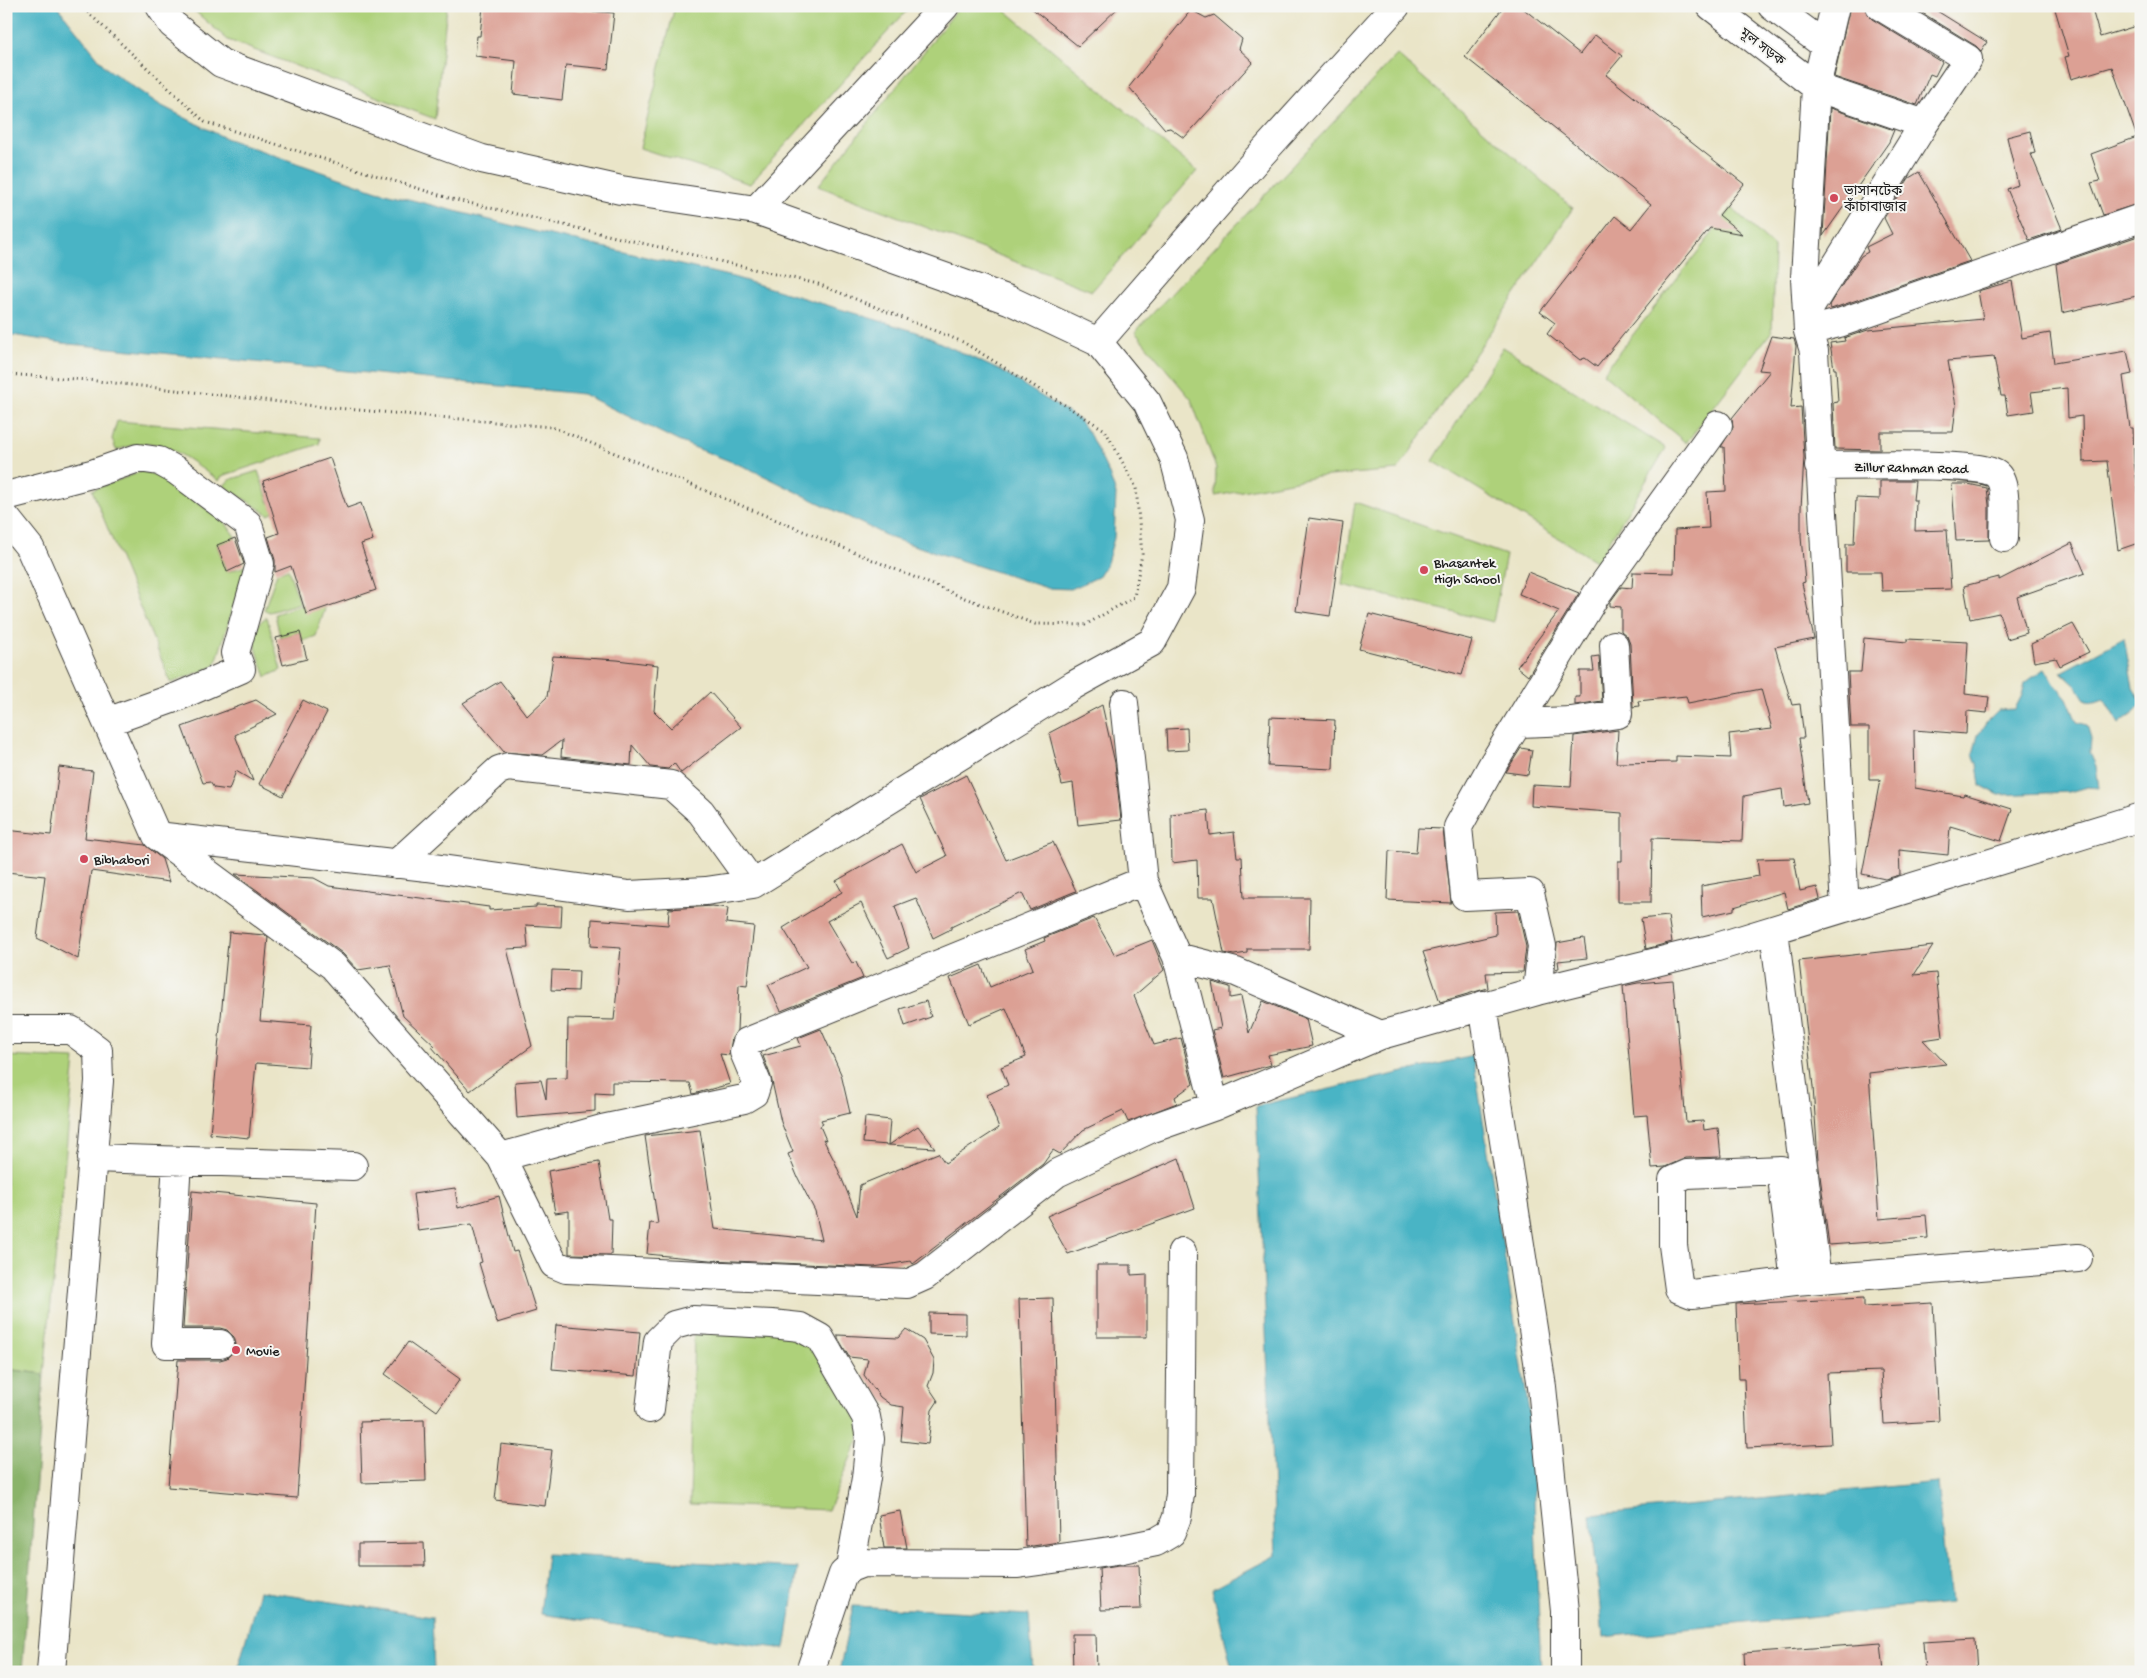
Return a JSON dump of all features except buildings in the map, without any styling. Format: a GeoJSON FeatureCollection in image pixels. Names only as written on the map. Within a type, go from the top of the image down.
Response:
{"type":"FeatureCollection","features":[{"type":"Feature","properties":{"kind":"street"},"geometry":{"type":"LineString","coordinates":[[157,836],[396,864],[629,895],[706,891],[753,884],[1074,685],[1152,642],[1181,588],[1190,520],[1174,458],[1147,402],[1098,342],[1009,300],[756,210],[622,190],[482,159],[221,63],[172,24],[160,6]]}},
{"type":"Feature","properties":{"kind":"street"},"geometry":{"type":"LineString","coordinates":[[756,210],[945,6]]}},
{"type":"Feature","properties":{"kind":"street"},"geometry":{"type":"LineString","coordinates":[[1098,342],[1258,159],[1396,6]]}},
{"type":"Feature","properties":{"kind":"street","name":"মূল সড়ক"},"geometry":{"type":"LineString","coordinates":[[1711,6],[1825,90]]}},
{"type":"Feature","properties":{"kind":"street"},"geometry":{"type":"LineString","coordinates":[[1772,6],[1826,46]]}},
{"type":"Feature","properties":{"kind":"street"},"geometry":{"type":"LineString","coordinates":[[1835,6],[1826,46],[1825,90],[1805,278],[1808,322],[1814,351],[1845,908]]}},
{"type":"Feature","properties":{"kind":"street"},"geometry":{"type":"LineString","coordinates":[[1825,90],[1924,124],[1968,59],[1880,6]]}},
{"type":"Feature","properties":{"kind":"street"},"geometry":{"type":"LineString","coordinates":[[1808,322],[1924,124],[1825,90]]}},
{"type":"Feature","properties":{"kind":"street"},"geometry":{"type":"LineString","coordinates":[[1808,322],[1895,304],[2141,218]]}},
{"type":"Feature","properties":{"kind":"street"},"geometry":{"type":"LineString","coordinates":[[1538,991],[1542,946],[1530,893],[1465,896],[1458,827],[1494,762],[1520,723],[1596,595],[1718,425]]}},
{"type":"Feature","properties":{"kind":"street"},"geometry":{"type":"LineString","coordinates":[[6,496],[95,473],[138,458],[146,458],[159,461],[177,471],[248,524],[260,564],[235,652],[241,669],[177,697],[107,722]]}},
{"type":"Feature","properties":{"kind":"street","name":"Zillur Rahman Road"},"geometry":{"type":"LineString","coordinates":[[1819,466],[1929,466],[1986,469],[1997,475],[2003,485],[2004,538]]}},
{"type":"Feature","properties":{"kind":"street"},"geometry":{"type":"LineString","coordinates":[[6,518],[30,548],[157,836],[333,966],[501,1157],[554,1264],[566,1269],[907,1284],[925,1276],[1057,1173],[1150,1129],[1215,1106],[1381,1035],[1538,991],[1714,948],[2141,817]]}},
{"type":"Feature","properties":{"kind":"street"},"geometry":{"type":"LineString","coordinates":[[1520,723],[1571,721],[1618,714],[1614,645]]}},
{"type":"Feature","properties":{"kind":"street"},"geometry":{"type":"LineString","coordinates":[[1124,703],[1143,881],[1177,957],[1215,1106]]}},
{"type":"Feature","properties":{"kind":"street"},"geometry":{"type":"LineString","coordinates":[[396,864],[499,770],[508,767],[671,785],[701,812],[753,884]]}},
{"type":"Feature","properties":{"kind":"street"},"geometry":{"type":"LineString","coordinates":[[501,1157],[602,1129],[744,1098],[754,1093],[757,1082],[744,1052],[747,1042],[1143,881]]}},
{"type":"Feature","properties":{"kind":"street"},"geometry":{"type":"LineString","coordinates":[[1774,930],[1806,1280]]}},
{"type":"Feature","properties":{"kind":"street"},"geometry":{"type":"LineString","coordinates":[[1177,957],[1236,972],[1381,1035]]}},
{"type":"Feature","properties":{"kind":"street"},"geometry":{"type":"LineString","coordinates":[[1483,1006],[1542,1387],[1565,1611],[1565,1672]]}},
{"type":"Feature","properties":{"kind":"street"},"geometry":{"type":"LineString","coordinates":[[6,1030],[71,1030],[98,1050],[99,1081],[51,1672]]}},
{"type":"Feature","properties":{"kind":"street"},"geometry":{"type":"LineString","coordinates":[[92,1158],[353,1166]]}},
{"type":"Feature","properties":{"kind":"street"},"geometry":{"type":"LineString","coordinates":[[177,1161],[166,1344],[220,1344]]}},
{"type":"Feature","properties":{"kind":"street"},"geometry":{"type":"LineString","coordinates":[[1806,1280],[1781,1170],[1688,1174],[1673,1180],[1674,1245],[1679,1289],[1692,1294],[1806,1280],[2078,1258]]}},
{"type":"Feature","properties":{"kind":"street"},"geometry":{"type":"LineString","coordinates":[[810,1672],[843,1574],[850,1568],[863,1564],[1018,1564],[1117,1550],[1156,1542],[1171,1533],[1177,1517],[1180,1494],[1182,1252]]}},
{"type":"Feature","properties":{"kind":"street"},"geometry":{"type":"LineString","coordinates":[[650,1409],[658,1341],[674,1325],[693,1320],[772,1324],[800,1327],[820,1338],[866,1417],[870,1439],[866,1478],[850,1568]]}},
{"type":"Feature","properties":{"kind":"path"},"geometry":{"type":"LineString","coordinates":[[6,374],[88,380],[324,407],[552,427],[962,597],[1035,624],[1084,625],[1134,597],[1142,554],[1136,488],[1105,430],[964,342],[818,284],[452,199],[205,122],[81,6]]}},
{"type":"Feature","properties":{"kind":"green space"},"geometry":{"type":"Polygon","coordinates":[[[189,6],[447,6],[435,119],[228,40],[189,6]]]}},
{"type":"Feature","properties":{"kind":"green space"},"geometry":{"type":"Polygon","coordinates":[[[675,6],[911,6],[750,184],[640,148],[675,6]]]}},
{"type":"Feature","properties":{"kind":"green space"},"geometry":{"type":"Polygon","coordinates":[[[960,6],[1000,6],[1197,171],[1092,291],[818,186],[960,6]]]}},
{"type":"Feature","properties":{"kind":"green space"},"geometry":{"type":"Polygon","coordinates":[[[1397,55],[1573,208],[1398,470],[1317,477],[1215,496],[1216,468],[1191,399],[1135,332],[1397,55]]]}},
{"type":"Feature","properties":{"kind":"green space"},"geometry":{"type":"Polygon","coordinates":[[[1732,208],[1774,247],[1772,331],[1686,443],[1603,373],[1732,208]]]}},
{"type":"Feature","properties":{"kind":"green space"},"geometry":{"type":"Polygon","coordinates":[[[1503,347],[1666,448],[1597,562],[1433,461],[1503,347]]]}},
{"type":"Feature","properties":{"kind":"green space"},"geometry":{"type":"Polygon","coordinates":[[[117,421],[320,438],[319,444],[222,476],[219,481],[183,456],[164,446],[143,443],[116,450],[112,439],[117,421]]]}},
{"type":"Feature","properties":{"kind":"green space"},"geometry":{"type":"Polygon","coordinates":[[[143,471],[161,477],[225,522],[236,538],[217,545],[227,572],[246,566],[215,666],[171,683],[92,490],[143,471]]]}},
{"type":"Feature","properties":{"kind":"green space"},"geometry":{"type":"Polygon","coordinates":[[[258,471],[269,503],[272,502],[275,511],[269,515],[224,486],[229,480],[258,471]]]}},
{"type":"Feature","properties":{"kind":"green space","name":"Bhasantek High School"},"geometry":{"type":"Polygon","coordinates":[[[1355,502],[1506,555],[1493,622],[1343,585],[1355,502]]]}},
{"type":"Feature","properties":{"kind":"green space"},"geometry":{"type":"Polygon","coordinates":[[[288,569],[300,603],[270,612],[264,610],[277,573],[288,569]]]}},
{"type":"Feature","properties":{"kind":"green space"},"geometry":{"type":"Polygon","coordinates":[[[321,598],[325,609],[316,636],[303,641],[300,632],[280,637],[275,614],[321,598]]]}},
{"type":"Feature","properties":{"kind":"green space"},"geometry":{"type":"Polygon","coordinates":[[[267,617],[281,670],[266,677],[258,653],[255,636],[260,622],[267,617]]]}},
{"type":"Feature","properties":{"kind":"green space"},"geometry":{"type":"Polygon","coordinates":[[[6,1056],[75,1059],[44,1374],[6,1369],[6,1056]]]}},
{"type":"Feature","properties":{"kind":"green space"},"geometry":{"type":"Polygon","coordinates":[[[799,1328],[866,1422],[828,1510],[690,1504],[694,1330],[799,1328]]]}},
{"type":"Feature","properties":{"kind":"green space"},"geometry":{"type":"Polygon","coordinates":[[[6,1369],[44,1374],[22,1672],[6,1672],[6,1369]]]}},
{"type":"Feature","properties":{"kind":"water"},"geometry":{"type":"Polygon","coordinates":[[[6,6],[57,6],[106,68],[160,105],[225,138],[377,191],[537,232],[733,277],[917,332],[1001,371],[1078,419],[1090,435],[1109,474],[1116,494],[1114,538],[1107,563],[1098,577],[1071,589],[1047,588],[891,538],[750,469],[678,441],[583,394],[69,344],[6,334],[6,6]]]}},
{"type":"Feature","properties":{"kind":"water"},"geometry":{"type":"Polygon","coordinates":[[[2124,638],[2133,688],[2141,701],[2141,706],[2119,724],[2104,699],[2095,702],[2086,701],[2077,687],[2061,672],[2124,638]]]}},
{"type":"Feature","properties":{"kind":"water"},"geometry":{"type":"Polygon","coordinates":[[[2045,668],[2054,683],[2067,698],[2077,722],[2087,725],[2091,738],[2090,753],[2096,766],[2099,788],[2087,787],[2069,792],[1999,795],[1980,785],[1977,764],[1973,754],[1978,735],[1998,710],[2015,709],[2022,695],[2025,683],[2045,668]]]}},
{"type":"Feature","properties":{"kind":"water"},"geometry":{"type":"Polygon","coordinates":[[[1473,1056],[1531,1424],[1541,1672],[1233,1672],[1212,1589],[1276,1555],[1256,1106],[1473,1056]]]}},
{"type":"Feature","properties":{"kind":"water"},"geometry":{"type":"Polygon","coordinates":[[[1938,1482],[1950,1603],[1603,1637],[1591,1515],[1938,1482]]]}},
{"type":"Feature","properties":{"kind":"water"},"geometry":{"type":"Polygon","coordinates":[[[547,1554],[798,1568],[785,1649],[540,1614],[547,1554]]]}},
{"type":"Feature","properties":{"kind":"water"},"geometry":{"type":"Polygon","coordinates":[[[259,1591],[432,1617],[434,1672],[237,1672],[259,1591]]]}},
{"type":"Feature","properties":{"kind":"water"},"geometry":{"type":"Polygon","coordinates":[[[853,1606],[1029,1615],[1033,1672],[839,1672],[853,1606]]]}},
{"type":"Feature","properties":{"kind":"place","name":"ভাসানটেক কাঁচাবাজার"},"geometry":{"type":"Point","coordinates":[1834,198]}},
{"type":"Feature","properties":{"kind":"place","name":"Bhasantek High School"},"geometry":{"type":"Point","coordinates":[1424,570]}},
{"type":"Feature","properties":{"kind":"place","name":"Bibhabori"},"geometry":{"type":"Point","coordinates":[84,859]}},
{"type":"Feature","properties":{"kind":"place","name":"Movie"},"geometry":{"type":"Point","coordinates":[236,1350]}}]}
